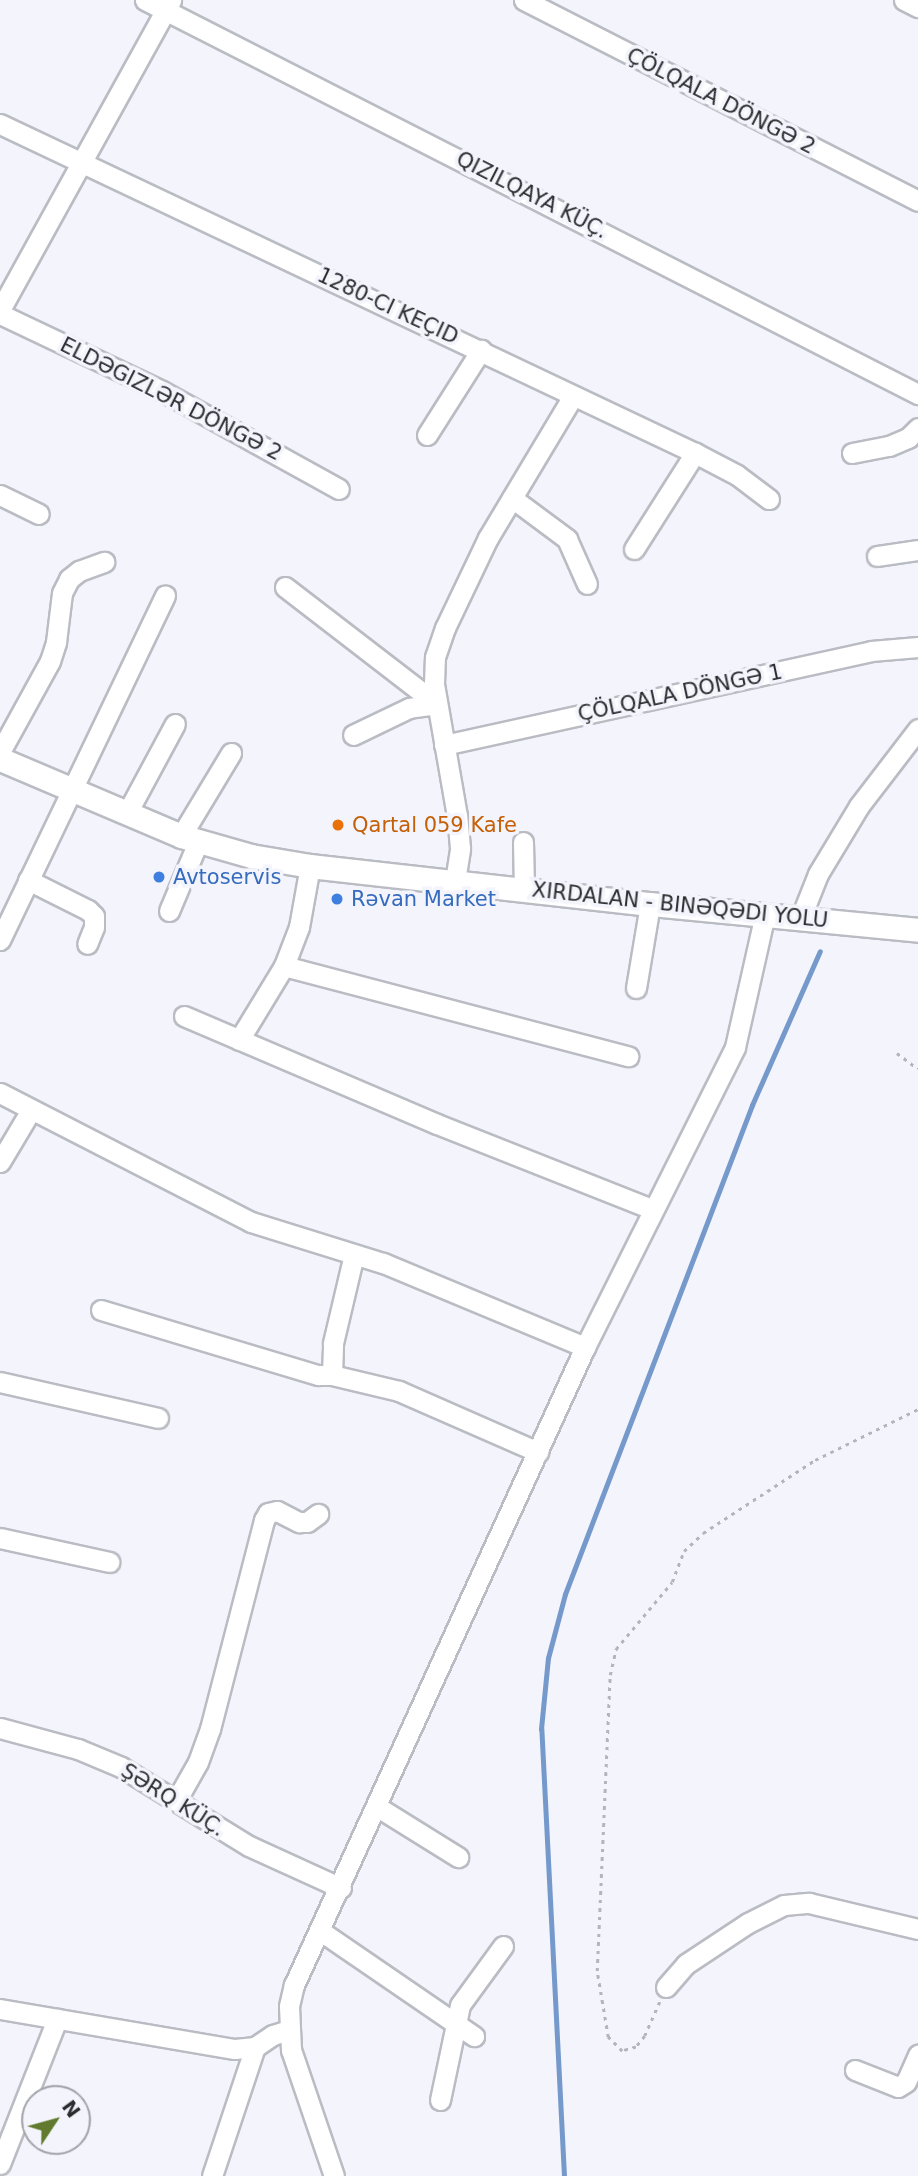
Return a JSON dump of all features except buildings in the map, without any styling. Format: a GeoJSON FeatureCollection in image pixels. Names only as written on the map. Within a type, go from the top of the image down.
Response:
{"type":"FeatureCollection","features":[{"type":"Feature","properties":{"kind":"main road"},"geometry":{"type":"LineString","coordinates":[[0,759],[190,839],[251,856],[310,866],[650,904],[918,930]]}},
{"type":"Feature","properties":{"kind":"street"},"geometry":{"type":"LineString","coordinates":[[145,0],[169,5],[918,394]]}},
{"type":"Feature","properties":{"kind":"street","name":"ÇÖLQALA DÖNGƏ 2"},"geometry":{"type":"LineString","coordinates":[[524,0],[918,201]]}},
{"type":"Feature","properties":{"kind":"street"},"geometry":{"type":"LineString","coordinates":[[904,0],[918,7]]}},
{"type":"Feature","properties":{"kind":"street"},"geometry":{"type":"LineString","coordinates":[[0,312],[169,5]]}},
{"type":"Feature","properties":{"kind":"street"},"geometry":{"type":"LineString","coordinates":[[0,124],[695,453],[737,475],[769,499]]}},
{"type":"Feature","properties":{"kind":"street","name":"ELDƏGIZLƏR DÖNGƏ 2"},"geometry":{"type":"LineString","coordinates":[[0,312],[162,391],[339,489]]}},
{"type":"Feature","properties":{"kind":"street"},"geometry":{"type":"LineString","coordinates":[[426,435],[481,350]]}},
{"type":"Feature","properties":{"kind":"street"},"geometry":{"type":"LineString","coordinates":[[455,881],[460,848],[434,684],[435,657],[445,628],[488,538],[573,396]]}},
{"type":"Feature","properties":{"kind":"street"},"geometry":{"type":"LineString","coordinates":[[852,453],[889,446],[908,438],[918,428]]}},
{"type":"Feature","properties":{"kind":"street"},"geometry":{"type":"LineString","coordinates":[[634,550],[695,453]]}},
{"type":"Feature","properties":{"kind":"street"},"geometry":{"type":"LineString","coordinates":[[0,495],[39,514]]}},
{"type":"Feature","properties":{"kind":"street"},"geometry":{"type":"LineString","coordinates":[[512,498],[567,539],[587,584]]}},
{"type":"Feature","properties":{"kind":"street"},"geometry":{"type":"LineString","coordinates":[[877,556],[918,550]]}},
{"type":"Feature","properties":{"kind":"street"},"geometry":{"type":"LineString","coordinates":[[0,752],[50,661],[56,642],[62,593],[69,579],[79,571],[104,562]]}},
{"type":"Feature","properties":{"kind":"street"},"geometry":{"type":"LineString","coordinates":[[285,587],[437,704]]}},
{"type":"Feature","properties":{"kind":"street"},"geometry":{"type":"LineString","coordinates":[[0,940],[4,920],[28,880],[165,596]]}},
{"type":"Feature","properties":{"kind":"street","name":"ÇÖLQALA DÖNGƏ 1"},"geometry":{"type":"LineString","coordinates":[[444,745],[871,651],[918,647]]}},
{"type":"Feature","properties":{"kind":"street"},"geometry":{"type":"LineString","coordinates":[[353,735],[409,708],[437,704]]}},
{"type":"Feature","properties":{"kind":"street"},"geometry":{"type":"LineString","coordinates":[[127,813],[175,724]]}},
{"type":"Feature","properties":{"kind":"street"},"geometry":{"type":"LineString","coordinates":[[801,917],[818,874],[841,833],[917,732]]}},
{"type":"Feature","properties":{"kind":"street"},"geometry":{"type":"LineString","coordinates":[[169,911],[190,839],[231,752]]}},
{"type":"Feature","properties":{"kind":"street"},"geometry":{"type":"LineString","coordinates":[[523,842],[524,889]]}},
{"type":"Feature","properties":{"kind":"street"},"geometry":{"type":"LineString","coordinates":[[239,1040],[284,966],[299,927],[310,866]]}},
{"type":"Feature","properties":{"kind":"street"},"geometry":{"type":"LineString","coordinates":[[28,880],[88,910],[94,916],[94,927],[87,944]]}},
{"type":"Feature","properties":{"kind":"street"},"geometry":{"type":"LineString","coordinates":[[636,988],[650,904]]}},
{"type":"Feature","properties":{"kind":"street"},"geometry":{"type":"LineString","coordinates":[[334,2176],[291,2050],[288,2030],[294,1985],[341,1888],[585,1347],[735,1047],[765,914]]}},
{"type":"Feature","properties":{"kind":"street"},"geometry":{"type":"LineString","coordinates":[[284,966],[628,1056]]}},
{"type":"Feature","properties":{"kind":"street"},"geometry":{"type":"LineString","coordinates":[[184,1016],[652,1209]]}},
{"type":"Feature","properties":{"kind":"street"},"geometry":{"type":"LineString","coordinates":[[0,1093],[251,1222],[354,1254],[585,1347]]}},
{"type":"Feature","properties":{"kind":"street"},"geometry":{"type":"LineString","coordinates":[[0,1161],[31,1110]]}},
{"type":"Feature","properties":{"kind":"street"},"geometry":{"type":"LineString","coordinates":[[332,1375],[333,1343],[354,1254]]}},
{"type":"Feature","properties":{"kind":"street"},"geometry":{"type":"LineString","coordinates":[[101,1310],[318,1375],[332,1375],[399,1391],[538,1452]]}},
{"type":"Feature","properties":{"kind":"street"},"geometry":{"type":"LineString","coordinates":[[0,1382],[158,1418]]}},
{"type":"Feature","properties":{"kind":"street"},"geometry":{"type":"LineString","coordinates":[[176,1801],[198,1762],[210,1729],[264,1520],[268,1513],[277,1511],[299,1522],[307,1522],[318,1514]]}},
{"type":"Feature","properties":{"kind":"street"},"geometry":{"type":"LineString","coordinates":[[0,1538],[109,1562]]}},
{"type":"Feature","properties":{"kind":"street","name":"ŞƏRQ KÜÇ."},"geometry":{"type":"LineString","coordinates":[[0,1728],[98,1756],[121,1766],[249,1846],[341,1888]]}},
{"type":"Feature","properties":{"kind":"street"},"geometry":{"type":"LineString","coordinates":[[376,1806],[458,1857]]}},
{"type":"Feature","properties":{"kind":"street"},"geometry":{"type":"LineString","coordinates":[[666,1987],[685,1965],[748,1923],[784,1905],[809,1903],[918,1929]]}},
{"type":"Feature","properties":{"kind":"street"},"geometry":{"type":"LineString","coordinates":[[319,1930],[474,2036]]}},
{"type":"Feature","properties":{"kind":"street"},"geometry":{"type":"LineString","coordinates":[[440,2100],[460,2005],[503,1946]]}},
{"type":"Feature","properties":{"kind":"street"},"geometry":{"type":"LineString","coordinates":[[0,2009],[211,2047],[255,2047],[288,2030]]}},
{"type":"Feature","properties":{"kind":"street"},"geometry":{"type":"LineString","coordinates":[[0,2164],[57,2019]]}},
{"type":"Feature","properties":{"kind":"street"},"geometry":{"type":"LineString","coordinates":[[212,2176],[255,2047]]}},
{"type":"Feature","properties":{"kind":"street"},"geometry":{"type":"LineString","coordinates":[[855,2070],[898,2087],[906,2082],[918,2055]]}},
{"type":"Feature","properties":{"kind":"path"},"geometry":{"type":"LineString","coordinates":[[897,1053],[918,1069]]}},
{"type":"Feature","properties":{"kind":"path"},"geometry":{"type":"LineString","coordinates":[[666,1987],[645,2036],[636,2047],[622,2051],[608,2037],[597,1971],[610,1675],[616,1649],[672,1582],[684,1550],[703,1533],[815,1460],[918,1409]]}},
{"type":"Feature","properties":{"kind":"waterway"},"geometry":{"type":"LineString","coordinates":[[564,2176],[541,1729],[548,1658],[565,1594],[752,1105],[820,951]]}},
{"type":"Feature","properties":{"kind":"place","name":"Qartal 059 Kafe"},"geometry":{"type":"Point","coordinates":[338,825]}},
{"type":"Feature","properties":{"kind":"place","name":"Avtoservis"},"geometry":{"type":"Point","coordinates":[159,877]}},
{"type":"Feature","properties":{"kind":"place","name":"Rəvan Market"},"geometry":{"type":"Point","coordinates":[337,899]}}]}
